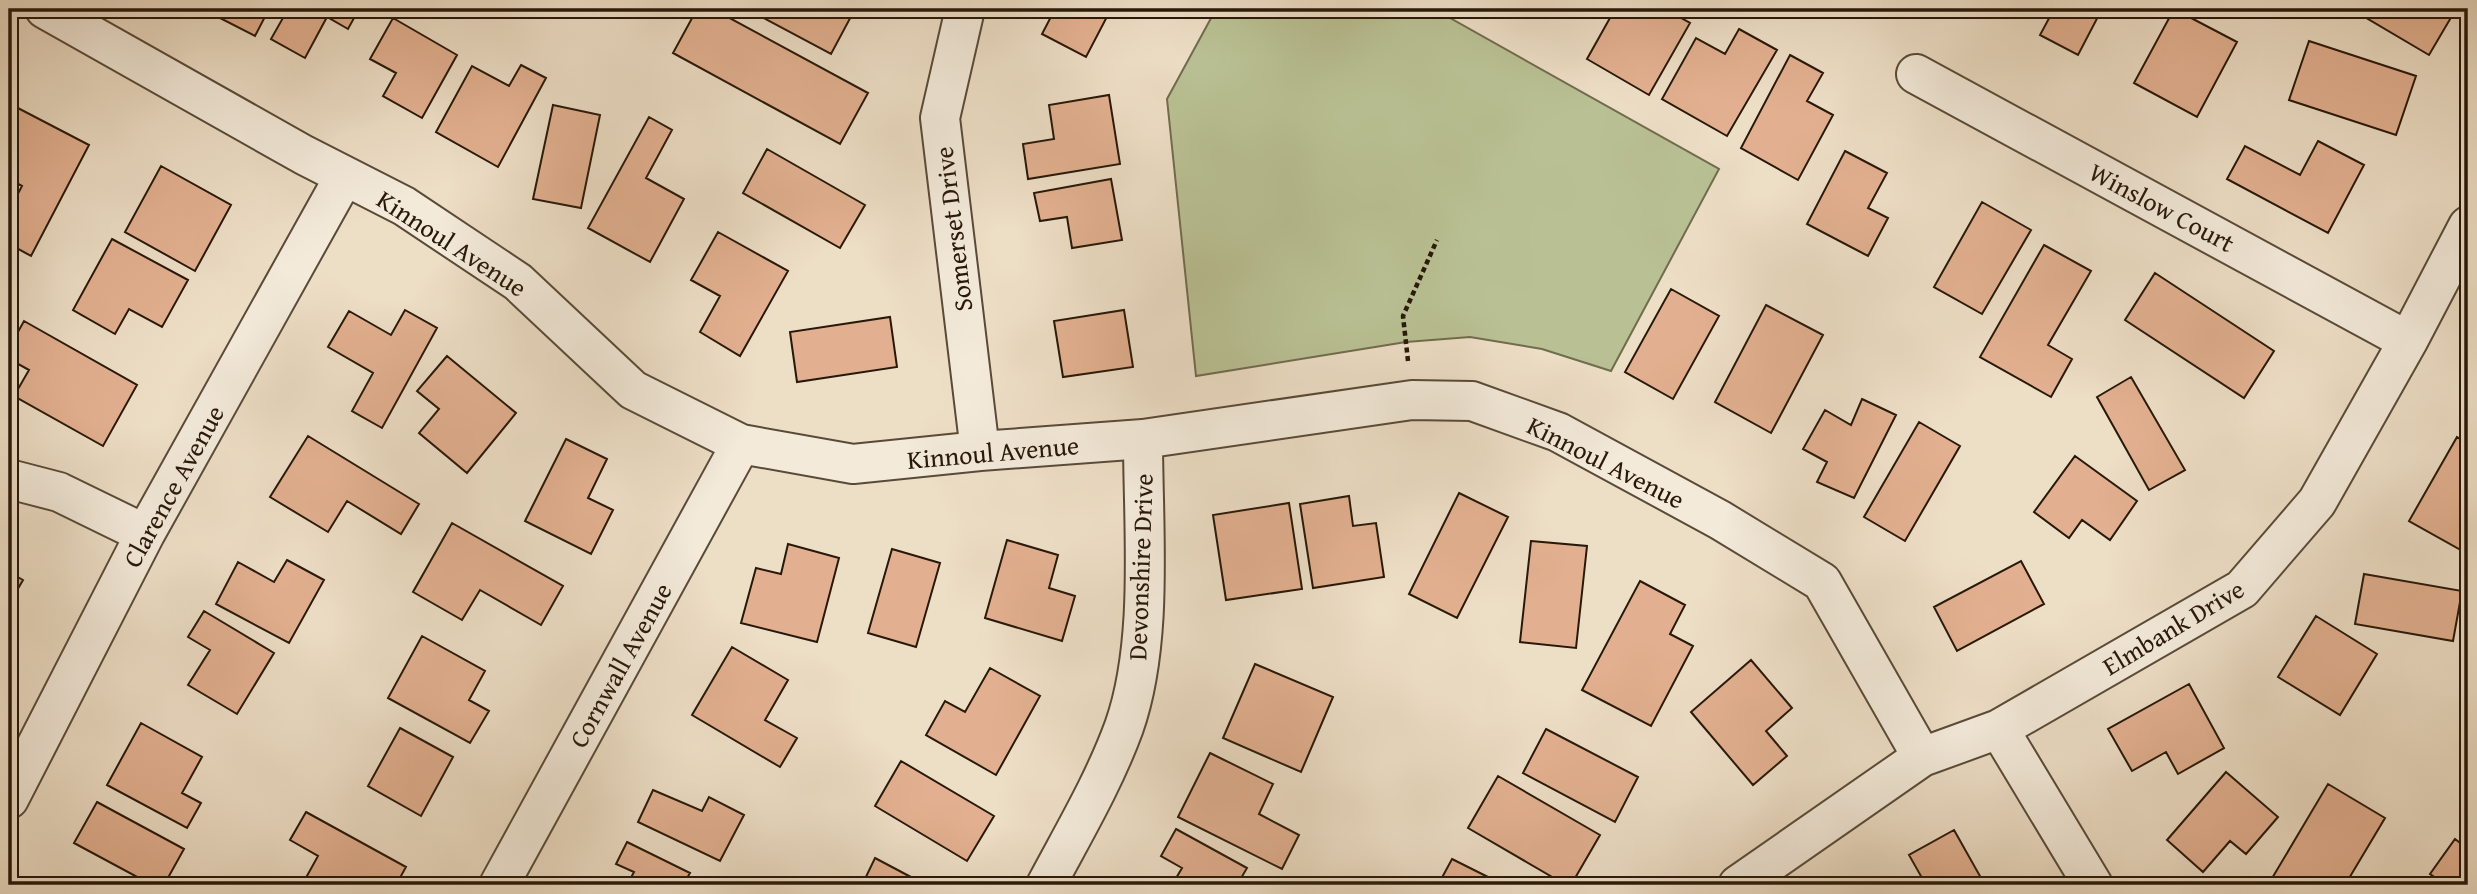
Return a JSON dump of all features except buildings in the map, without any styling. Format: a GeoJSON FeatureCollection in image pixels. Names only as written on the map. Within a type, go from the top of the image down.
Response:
{"type":"FeatureCollection","features":[{"type":"Feature","properties":{"kind":"street","name":"Kinnoul Avenue"},"geometry":{"type":"LineString","coordinates":[[45,9],[344,177],[404,206],[518,282],[633,390],[741,444],[853,464],[1143,439],[1412,400],[1472,401],[1558,432],[1720,520],[1822,582],[1922,757]]}},
{"type":"Feature","properties":{"kind":"street","name":"Somerset Drive"},"geometry":{"type":"LineString","coordinates":[[965,9],[940,118],[980,451]]}},
{"type":"Feature","properties":{"kind":"street","name":"Winslow Court"},"geometry":{"type":"LineString","coordinates":[[1916,74],[2408,341]]}},
{"type":"Feature","properties":{"kind":"street","name":"Clarence Avenue"},"geometry":{"type":"LineString","coordinates":[[9,799],[145,534],[344,177]]}},
{"type":"Feature","properties":{"kind":"street","name":"Elmbank Drive"},"geometry":{"type":"LineString","coordinates":[[1738,885],[1922,757],[1999,729],[2242,589],[2317,502],[2408,341],[2468,226]]}},
{"type":"Feature","properties":{"kind":"street","name":"Devonshire Drive"},"geometry":{"type":"LineString","coordinates":[[1045,885],[1095,794],[1110,760],[1124,726],[1138,670],[1143,600],[1143,439]]}},
{"type":"Feature","properties":{"kind":"street","name":"Cornwall Avenue"},"geometry":{"type":"LineString","coordinates":[[499,885],[741,444]]}},
{"type":"Feature","properties":{"kind":"street"},"geometry":{"type":"LineString","coordinates":[[9,479],[59,492],[145,534]]}},
{"type":"Feature","properties":{"kind":"street"},"geometry":{"type":"LineString","coordinates":[[1999,729],[2093,885]]}},
{"type":"Feature","properties":{"kind":"path"},"geometry":{"type":"LineString","coordinates":[[1412,400],[1403,316],[1437,240]]}},
{"type":"Feature","properties":{"kind":"green space"},"geometry":{"type":"Polygon","coordinates":[[[1216,9],[1434,9],[1719,169],[1611,371],[1542,349],[1470,337],[1406,342],[1196,376],[1167,99],[1216,9]]]}}]}
